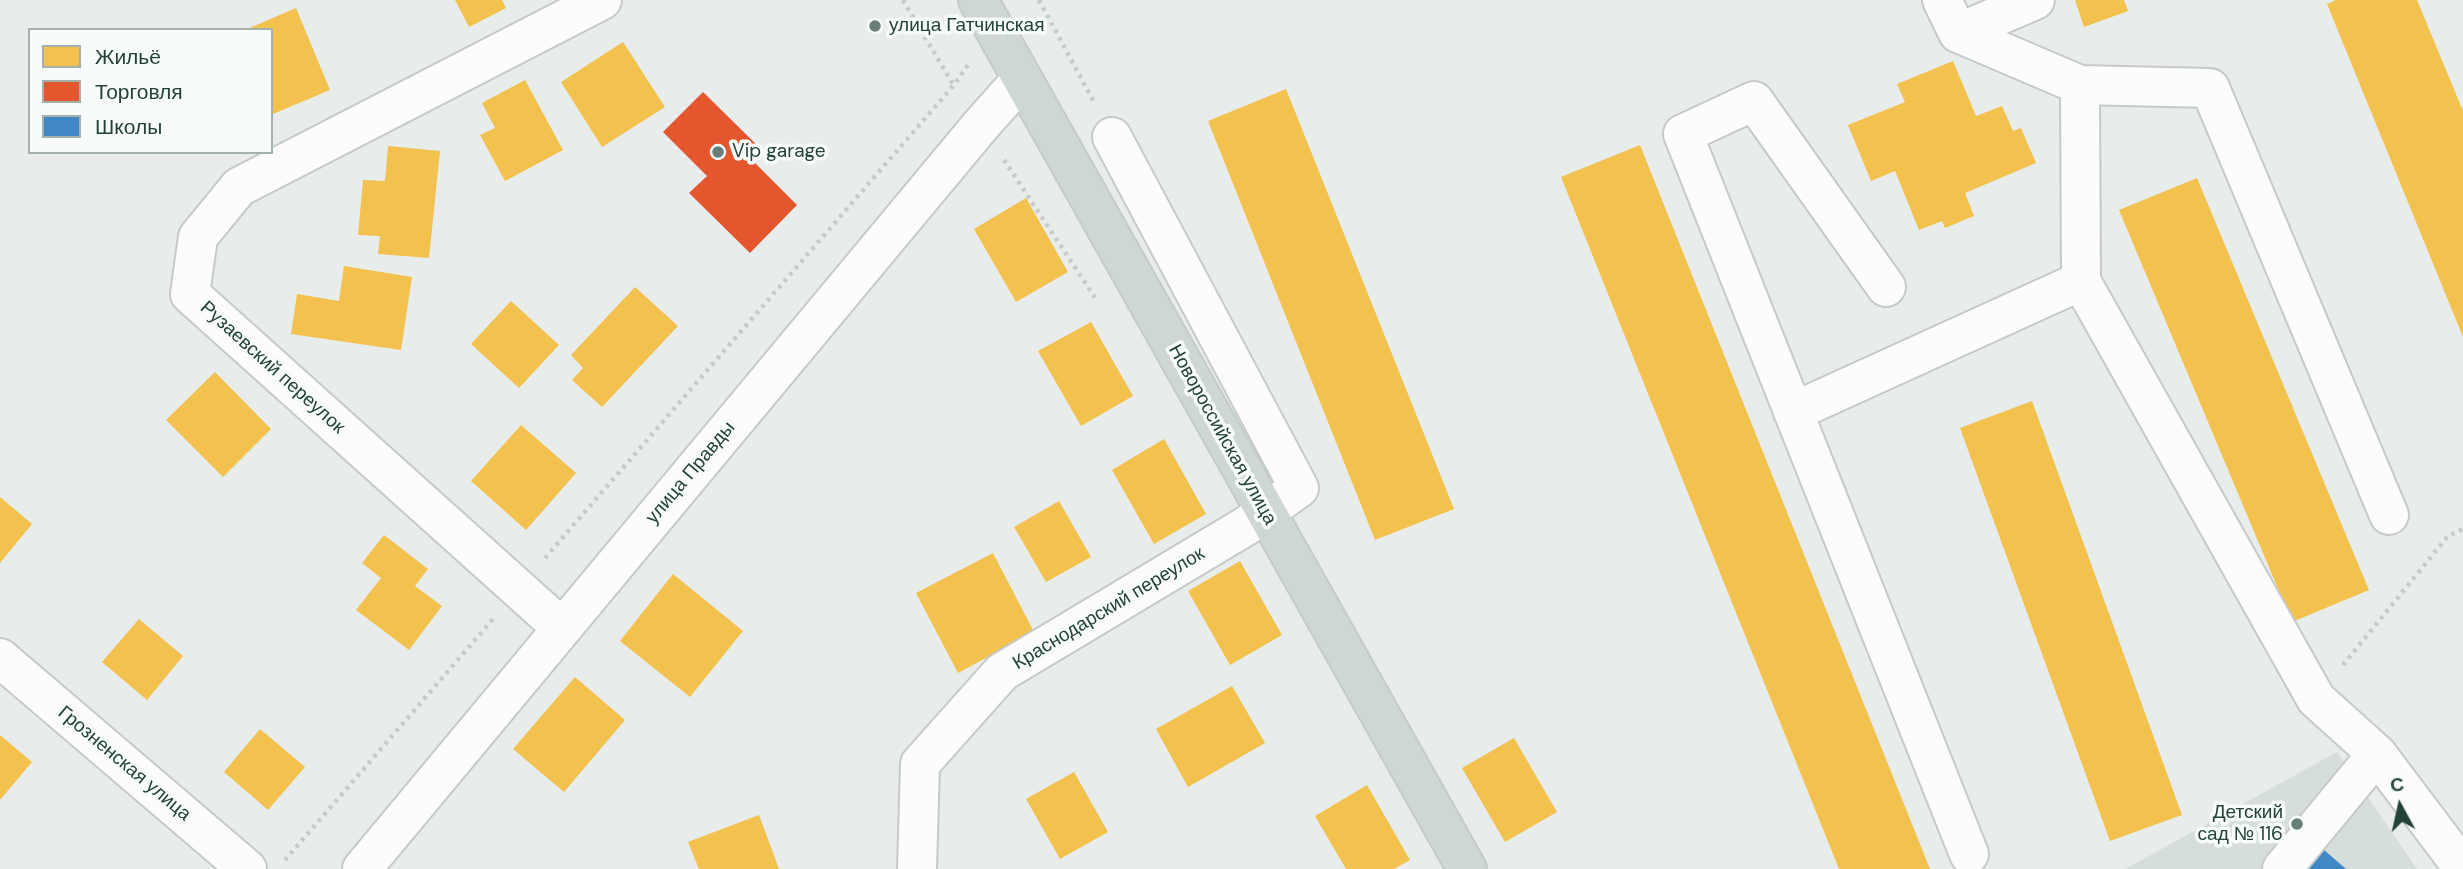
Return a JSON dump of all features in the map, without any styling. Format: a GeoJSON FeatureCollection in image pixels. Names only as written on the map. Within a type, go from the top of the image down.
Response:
{"type":"FeatureCollection","features":[{"type":"Feature","properties":{"kind":"main road","name":"Новороссийская улица"},"geometry":{"type":"LineString","coordinates":[[986,14],[1466,869]]}},
{"type":"Feature","properties":{"kind":"street","name":"Рузаевский переулок"},"geometry":{"type":"LineString","coordinates":[[562,628],[190,294],[198,237],[239,187],[602,0]]}},
{"type":"Feature","properties":{"kind":"street"},"geometry":{"type":"LineString","coordinates":[[1950,16],[2035,0]]}},
{"type":"Feature","properties":{"kind":"street"},"geometry":{"type":"LineString","coordinates":[[1950,16],[2080,85],[2210,88],[2389,515]]}},
{"type":"Feature","properties":{"kind":"street","name":"улица Правды"},"geometry":{"type":"LineString","coordinates":[[362,869],[1022,79]]}},
{"type":"Feature","properties":{"kind":"street"},"geometry":{"type":"LineString","coordinates":[[2080,85],[2081,281],[2316,699],[2377,754],[2463,867]]}},
{"type":"Feature","properties":{"kind":"street"},"geometry":{"type":"LineString","coordinates":[[1886,287],[1754,102],[1683,134],[1969,854]]}},
{"type":"Feature","properties":{"kind":"street","name":"Краснодарский переулок"},"geometry":{"type":"LineString","coordinates":[[917,869],[920,764],[1002,672],[1247,527],[1299,488],[1112,137]]}},
{"type":"Feature","properties":{"kind":"street"},"geometry":{"type":"LineString","coordinates":[[1793,412],[2081,281]]}},
{"type":"Feature","properties":{"kind":"street","name":"Грозненская улица"},"geometry":{"type":"LineString","coordinates":[[0,658],[247,869]]}},
{"type":"Feature","properties":{"kind":"street"},"geometry":{"type":"LineString","coordinates":[[2282,869],[2377,754]]}},
{"type":"Feature","properties":{"kind":"path"},"geometry":{"type":"LineString","coordinates":[[1039,0],[1112,137]]}},
{"type":"Feature","properties":{"kind":"path"},"geometry":{"type":"LineString","coordinates":[[541,563],[954,85],[986,14]]}},
{"type":"Feature","properties":{"kind":"path"},"geometry":{"type":"LineString","coordinates":[[2316,699],[2448,536],[2463,529]]}},
{"type":"Feature","properties":{"kind":"path"},"geometry":{"type":"LineString","coordinates":[[277,869],[495,615]]}},
{"type":"Feature","properties":{"kind":"shaded area","name":"Детский сад № 116"},"geometry":{"type":"Polygon","coordinates":[[[2337,752],[2417,869],[2125,869],[2337,752]]]}},
{"type":"Feature","properties":{"kind":"building: Жильё"},"geometry":{"type":"Polygon","coordinates":[[[455,0],[502,0],[506,8],[469,27],[455,0]]]}},
{"type":"Feature","properties":{"kind":"building: Жильё"},"geometry":{"type":"Polygon","coordinates":[[[2075,0],[2124,0],[2128,11],[2084,27],[2075,0]]]}},
{"type":"Feature","properties":{"kind":"building: Жильё"},"geometry":{"type":"Polygon","coordinates":[[[2336,0],[2417,0],[2463,111],[2463,337],[2327,4],[2336,0]]]}},
{"type":"Feature","properties":{"kind":"building: Жильё"},"geometry":{"type":"Polygon","coordinates":[[[296,8],[330,90],[273,114],[273,28],[250,28],[296,8]]]}},
{"type":"Feature","properties":{"kind":"building: Жильё"},"geometry":{"type":"Polygon","coordinates":[[[623,42],[665,107],[602,147],[561,82],[623,42]]]}},
{"type":"Feature","properties":{"kind":"building: Жильё"},"geometry":{"type":"Polygon","coordinates":[[[1953,61],[1976,116],[2002,106],[2013,131],[2021,128],[2036,163],[1965,193],[1974,216],[1945,228],[1942,221],[1919,230],[1895,171],[1871,181],[1848,125],[1905,102],[1897,84],[1953,61]]]}},
{"type":"Feature","properties":{"kind":"building: Жильё"},"geometry":{"type":"Polygon","coordinates":[[[525,80],[563,150],[505,181],[480,135],[495,128],[482,103],[525,80]]]}},
{"type":"Feature","properties":{"kind":"building: Жильё"},"geometry":{"type":"Polygon","coordinates":[[[1286,89],[1454,509],[1375,540],[1208,121],[1286,89]]]}},
{"type":"Feature","properties":{"kind":"building: Жильё"},"geometry":{"type":"Polygon","coordinates":[[[1640,145],[1930,869],[1839,869],[1561,177],[1640,145]]]}},
{"type":"Feature","properties":{"kind":"building: Жильё"},"geometry":{"type":"Polygon","coordinates":[[[388,146],[440,151],[429,258],[378,254],[380,236],[358,235],[363,180],[385,181],[388,146]]]}},
{"type":"Feature","properties":{"kind":"building: Жильё"},"geometry":{"type":"Polygon","coordinates":[[[2197,178],[2369,590],[2292,622],[2119,210],[2197,178]]]}},
{"type":"Feature","properties":{"kind":"building: Жильё"},"geometry":{"type":"Polygon","coordinates":[[[1026,198],[1068,272],[1016,302],[974,229],[1026,198]]]}},
{"type":"Feature","properties":{"kind":"building: Жильё"},"geometry":{"type":"Polygon","coordinates":[[[344,266],[412,277],[401,350],[291,334],[297,294],[339,301],[344,266]]]}},
{"type":"Feature","properties":{"kind":"building: Жильё"},"geometry":{"type":"Polygon","coordinates":[[[635,287],[678,326],[602,407],[572,380],[583,368],[571,355],[635,287]]]}},
{"type":"Feature","properties":{"kind":"building: Жильё"},"geometry":{"type":"Polygon","coordinates":[[[511,301],[559,345],[519,388],[471,344],[511,301]]]}},
{"type":"Feature","properties":{"kind":"building: Жильё"},"geometry":{"type":"Polygon","coordinates":[[[1091,322],[1133,396],[1081,426],[1038,351],[1091,322]]]}},
{"type":"Feature","properties":{"kind":"building: Жильё"},"geometry":{"type":"Polygon","coordinates":[[[215,372],[271,429],[223,477],[166,420],[215,372]]]}},
{"type":"Feature","properties":{"kind":"building: Жильё"},"geometry":{"type":"Polygon","coordinates":[[[2032,401],[2182,815],[2110,841],[1960,428],[2032,401]]]}},
{"type":"Feature","properties":{"kind":"building: Жильё"},"geometry":{"type":"Polygon","coordinates":[[[521,425],[576,473],[526,530],[471,481],[521,425]]]}},
{"type":"Feature","properties":{"kind":"building: Жильё"},"geometry":{"type":"Polygon","coordinates":[[[1164,439],[1206,514],[1154,544],[1112,470],[1164,439]]]}},
{"type":"Feature","properties":{"kind":"building: Жильё"},"geometry":{"type":"Polygon","coordinates":[[[0,497],[32,524],[0,563],[0,497]]]}},
{"type":"Feature","properties":{"kind":"building: Жильё"},"geometry":{"type":"Polygon","coordinates":[[[1059,501],[1091,557],[1046,582],[1014,527],[1059,501]]]}},
{"type":"Feature","properties":{"kind":"building: Жильё"},"geometry":{"type":"Polygon","coordinates":[[[384,535],[428,569],[415,586],[442,606],[409,650],[356,610],[381,578],[362,563],[384,535]]]}},
{"type":"Feature","properties":{"kind":"building: Жильё"},"geometry":{"type":"Polygon","coordinates":[[[993,553],[1034,632],[958,673],[916,593],[993,553]]]}},
{"type":"Feature","properties":{"kind":"building: Жильё"},"geometry":{"type":"Polygon","coordinates":[[[1240,561],[1282,635],[1230,665],[1188,591],[1240,561]]]}},
{"type":"Feature","properties":{"kind":"building: Жильё"},"geometry":{"type":"Polygon","coordinates":[[[673,574],[743,631],[690,697],[620,641],[673,574]]]}},
{"type":"Feature","properties":{"kind":"building: Жильё"},"geometry":{"type":"Polygon","coordinates":[[[139,619],[183,656],[147,700],[102,662],[139,619]]]}},
{"type":"Feature","properties":{"kind":"building: Жильё"},"geometry":{"type":"Polygon","coordinates":[[[575,677],[625,720],[564,792],[513,749],[575,677]]]}},
{"type":"Feature","properties":{"kind":"building: Жильё"},"geometry":{"type":"Polygon","coordinates":[[[1232,686],[1265,743],[1188,787],[1156,729],[1232,686]]]}},
{"type":"Feature","properties":{"kind":"building: Жильё"},"geometry":{"type":"Polygon","coordinates":[[[260,729],[305,767],[268,810],[224,772],[260,729]]]}},
{"type":"Feature","properties":{"kind":"building: Жильё"},"geometry":{"type":"Polygon","coordinates":[[[0,735],[32,762],[0,800],[0,735]]]}},
{"type":"Feature","properties":{"kind":"building: Жильё"},"geometry":{"type":"Polygon","coordinates":[[[1514,738],[1557,812],[1505,842],[1462,768],[1514,738]]]}},
{"type":"Feature","properties":{"kind":"building: Жильё"},"geometry":{"type":"Polygon","coordinates":[[[1074,772],[1108,832],[1060,859],[1026,799],[1074,772]]]}},
{"type":"Feature","properties":{"kind":"building: Жильё"},"geometry":{"type":"Polygon","coordinates":[[[1367,785],[1410,860],[1394,869],[1346,869],[1315,816],[1367,785]]]}},
{"type":"Feature","properties":{"kind":"building: Жильё"},"geometry":{"type":"Polygon","coordinates":[[[759,815],[779,869],[699,869],[688,842],[759,815]]]}},
{"type":"Feature","properties":{"kind":"building: Торговля"},"geometry":{"type":"Polygon","coordinates":[[[703,92],[759,147],[749,157],[797,205],[750,253],[689,193],[707,176],[663,132],[703,92]]]}},
{"type":"Feature","properties":{"kind":"building: Школы"},"geometry":{"type":"Polygon","coordinates":[[[2316,843],[2346,869],[2294,869],[2316,843]]]}},
{"type":"Feature","properties":{"kind":"place","name":"улица Гатчинская"},"geometry":{"type":"Point","coordinates":[875,26]}},
{"type":"Feature","properties":{"kind":"place","name":"Vip garage"},"geometry":{"type":"Point","coordinates":[718,152]}},
{"type":"Feature","properties":{"kind":"place","name":"Детский сад № 116"},"geometry":{"type":"Point","coordinates":[2297,824]}}]}
